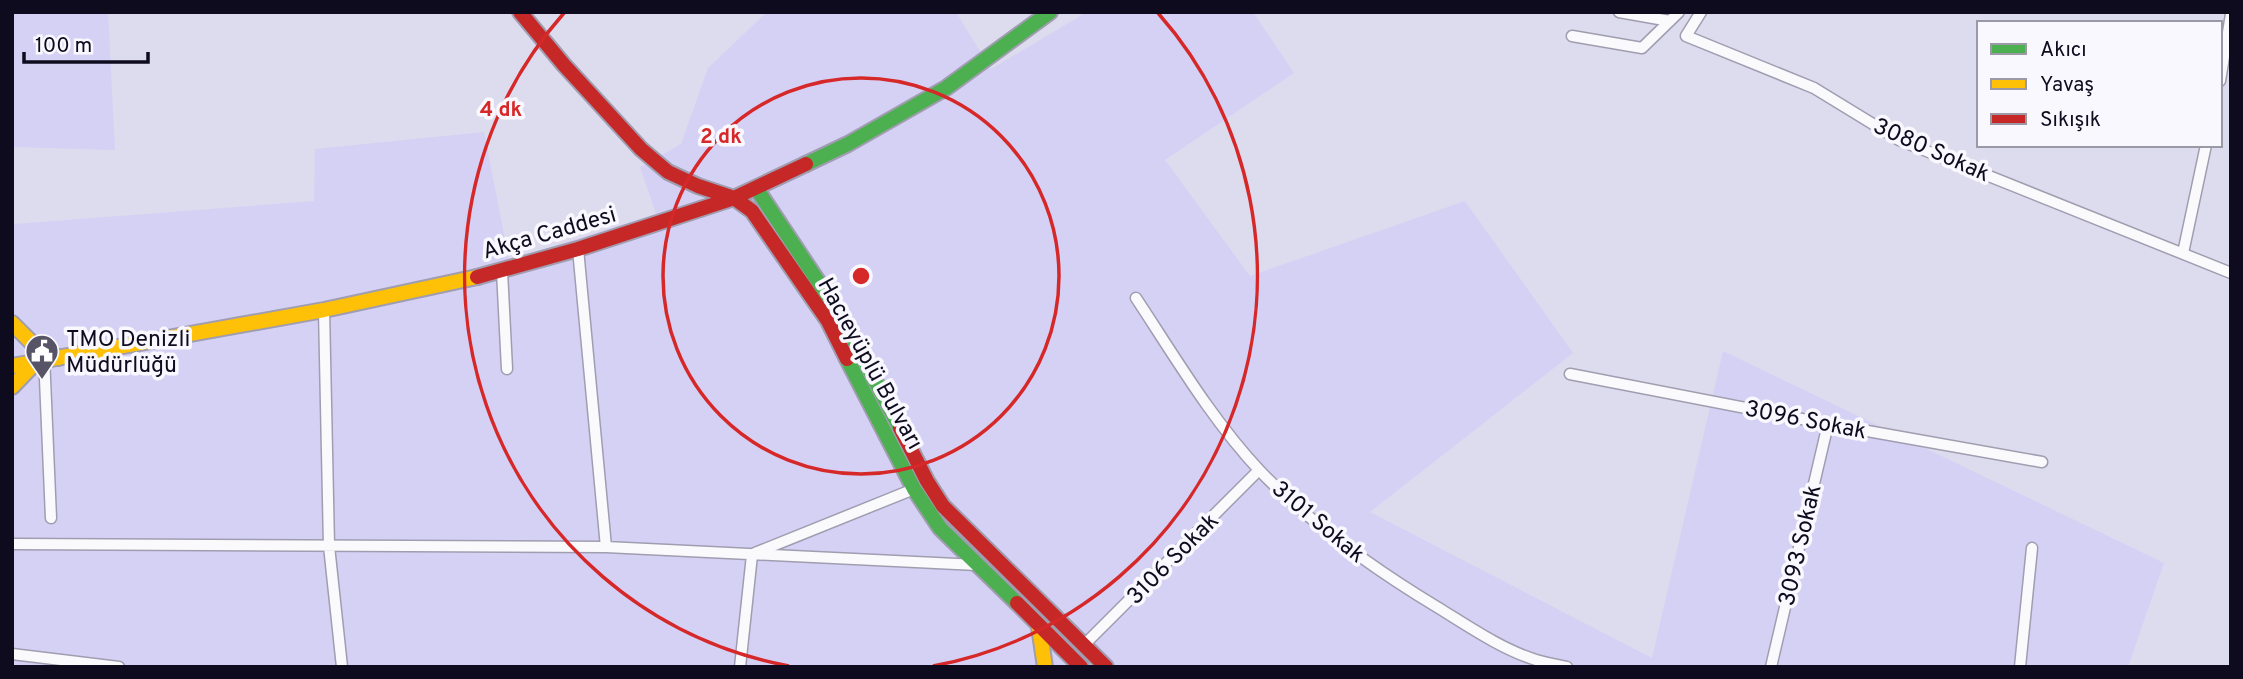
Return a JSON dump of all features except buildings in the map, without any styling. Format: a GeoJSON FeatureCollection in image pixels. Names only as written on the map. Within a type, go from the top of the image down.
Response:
{"type":"FeatureCollection","features":[{"type":"Feature","properties":{"kind":"street","name":"Hacıeyüplü Bulvarı"},"geometry":{"type":"LineString","coordinates":[[520,12],[564,65],[641,149],[678,177],[698,187],[734,198],[752,211],[834,318],[914,489],[940,528],[1082,667]]}},
{"type":"Feature","properties":{"kind":"street","name":"Akça Caddesi"},"geometry":{"type":"LineString","coordinates":[[12,366],[324,310],[502,271],[734,198],[848,144],[946,88],[1050,12]]}},
{"type":"Feature","properties":{"kind":"street"},"geometry":{"type":"LineString","coordinates":[[1619,12],[1670,21]]}},
{"type":"Feature","properties":{"kind":"street"},"geometry":{"type":"LineString","coordinates":[[1572,36],[1642,48],[1679,12]]}},
{"type":"Feature","properties":{"kind":"street","name":"3080 Sokak"},"geometry":{"type":"LineString","coordinates":[[1701,12],[1686,36],[1814,88],[1899,140],[2231,273]]}},
{"type":"Feature","properties":{"kind":"street"},"geometry":{"type":"LineString","coordinates":[[2222,70],[2231,14]]}},
{"type":"Feature","properties":{"kind":"street"},"geometry":{"type":"LineString","coordinates":[[2183,253],[2206,147]]}},
{"type":"Feature","properties":{"kind":"street","name":"Hacıeyüplü Bulvarı"},"geometry":{"type":"LineString","coordinates":[[756,188],[943,506],[1084,645],[1100,665]]}},
{"type":"Feature","properties":{"kind":"street"},"geometry":{"type":"LineString","coordinates":[[578,249],[606,547]]}},
{"type":"Feature","properties":{"kind":"street"},"geometry":{"type":"LineString","coordinates":[[502,271],[507,369]]}},
{"type":"Feature","properties":{"kind":"street","name":"3101 Sokak"},"geometry":{"type":"LineString","coordinates":[[1136,298],[1196,390],[1259,470],[1320,526],[1367,562],[1532,663],[1567,667]]}},
{"type":"Feature","properties":{"kind":"street"},"geometry":{"type":"LineString","coordinates":[[324,310],[329,546],[342,667]]}},
{"type":"Feature","properties":{"kind":"street"},"geometry":{"type":"LineString","coordinates":[[12,323],[46,358],[51,518]]}},
{"type":"Feature","properties":{"kind":"street"},"geometry":{"type":"LineString","coordinates":[[12,387],[46,358]]}},
{"type":"Feature","properties":{"kind":"street","name":"3096 Sokak"},"geometry":{"type":"LineString","coordinates":[[1570,374],[2042,462]]}},
{"type":"Feature","properties":{"kind":"street","name":"3093 Sokak"},"geometry":{"type":"LineString","coordinates":[[1771,667],[1828,424]]}},
{"type":"Feature","properties":{"kind":"street","name":"3106 Sokak"},"geometry":{"type":"LineString","coordinates":[[1084,645],[1259,470]]}},
{"type":"Feature","properties":{"kind":"street"},"geometry":{"type":"LineString","coordinates":[[752,555],[914,489]]}},
{"type":"Feature","properties":{"kind":"street"},"geometry":{"type":"LineString","coordinates":[[12,544],[606,547],[977,565]]}},
{"type":"Feature","properties":{"kind":"street"},"geometry":{"type":"LineString","coordinates":[[2020,667],[2032,548]]}},
{"type":"Feature","properties":{"kind":"street"},"geometry":{"type":"LineString","coordinates":[[740,667],[752,555]]}},
{"type":"Feature","properties":{"kind":"street"},"geometry":{"type":"LineString","coordinates":[[1045,667],[1039,625],[1051,612]]}},
{"type":"Feature","properties":{"kind":"street"},"geometry":{"type":"LineString","coordinates":[[12,654],[119,667]]}},
{"type":"Feature","properties":{"kind":"shaded area"},"geometry":{"type":"Polygon","coordinates":[[[12,12],[108,12],[115,150],[12,147],[12,12]]]}},
{"type":"Feature","properties":{"kind":"shaded area"},"geometry":{"type":"Polygon","coordinates":[[[767,12],[956,12],[991,69],[1087,12],[1253,12],[1294,73],[1165,160],[1250,276],[1465,201],[1573,353],[1370,512],[1652,658],[1723,351],[2164,563],[2128,667],[12,667],[12,186],[14,224],[314,201],[315,149],[484,132],[509,260],[656,214],[640,167],[681,144],[708,68],[767,12]]]}},
{"type":"Feature","properties":{"kind":"traffic: fast"},"geometry":{"type":"LineString","coordinates":[[806,164],[848,144],[946,88],[1050,12]]}},
{"type":"Feature","properties":{"kind":"traffic: fast"},"geometry":{"type":"LineString","coordinates":[[756,188],[841,316],[900,428]]}},
{"type":"Feature","properties":{"kind":"traffic: fast"},"geometry":{"type":"LineString","coordinates":[[847,359],[914,489],[940,528],[1017,603]]}},
{"type":"Feature","properties":{"kind":"traffic: slow"},"geometry":{"type":"LineString","coordinates":[[12,366],[324,310],[477,277]]}},
{"type":"Feature","properties":{"kind":"traffic: slow"},"geometry":{"type":"LineString","coordinates":[[12,323],[33,344],[59,358]]}},
{"type":"Feature","properties":{"kind":"traffic: slow"},"geometry":{"type":"LineString","coordinates":[[12,387],[36,362]]}},
{"type":"Feature","properties":{"kind":"traffic: slow"},"geometry":{"type":"LineString","coordinates":[[1039,627],[1045,667]]}},
{"type":"Feature","properties":{"kind":"traffic: jam"},"geometry":{"type":"LineString","coordinates":[[520,12],[564,65],[641,149],[668,172],[734,198],[752,211],[828,321],[847,359]]}},
{"type":"Feature","properties":{"kind":"traffic: jam"},"geometry":{"type":"LineString","coordinates":[[477,277],[578,249],[734,198],[806,164]]}},
{"type":"Feature","properties":{"kind":"traffic: jam"},"geometry":{"type":"LineString","coordinates":[[900,428],[943,506],[1106,667]]}},
{"type":"Feature","properties":{"kind":"traffic: jam"},"geometry":{"type":"LineString","coordinates":[[1017,603],[1081,667]]}},
{"type":"Feature","properties":{"kind":"place","name":"TMO Denizli Müdürlüğü"},"geometry":{"type":"Point","coordinates":[42,381]}}]}
